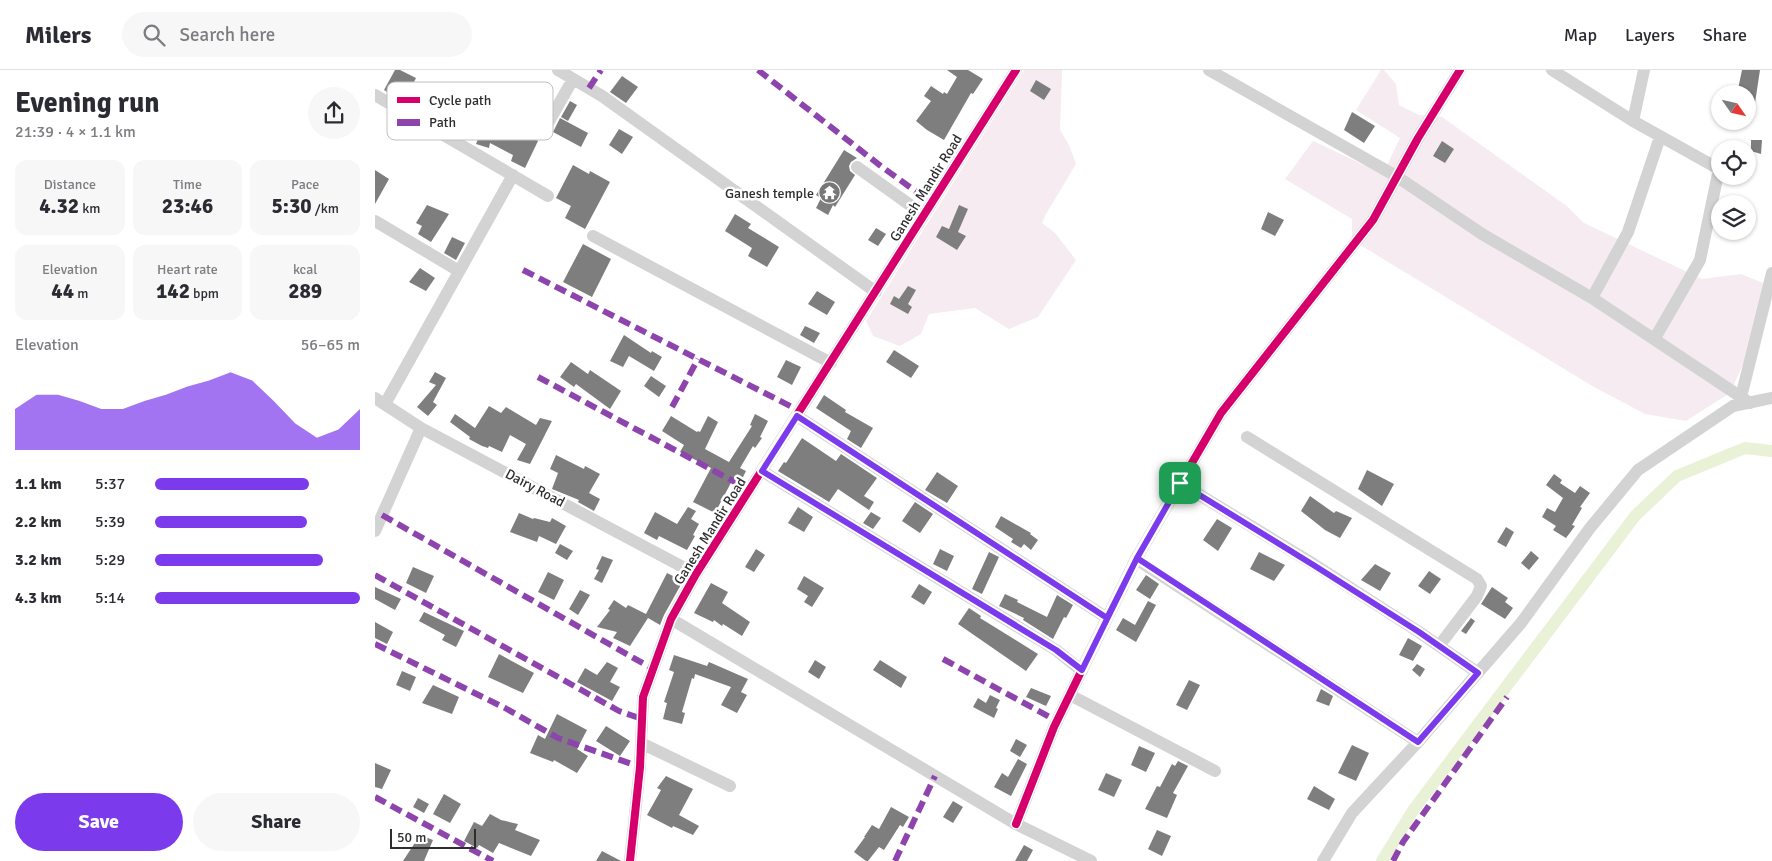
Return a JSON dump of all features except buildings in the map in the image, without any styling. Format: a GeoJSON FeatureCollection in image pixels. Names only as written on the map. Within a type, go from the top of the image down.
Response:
{"type":"FeatureCollection","features":[{"type":"Feature","properties":{"kind":"street"},"geometry":{"type":"LineString","coordinates":[[558,70],[602,96],[875,292]]}},
{"type":"Feature","properties":{"kind":"street","name":"Ganesh Mandir Road"},"geometry":{"type":"LineString","coordinates":[[630,861],[640,767],[643,697],[671,619],[696,574],[1016,70]]}},
{"type":"Feature","properties":{"kind":"street"},"geometry":{"type":"LineString","coordinates":[[1209,70],[1397,176],[1482,234],[1592,298],[1655,338],[1746,400]]}},
{"type":"Feature","properties":{"kind":"street"},"geometry":{"type":"LineString","coordinates":[[1016,824],[1054,726],[1107,618],[1137,558],[1221,413],[1373,220],[1418,138],[1460,70]]}},
{"type":"Feature","properties":{"kind":"street"},"geometry":{"type":"LineString","coordinates":[[1552,70],[1633,121],[1719,169],[1700,260],[1655,338]]}},
{"type":"Feature","properties":{"kind":"street"},"geometry":{"type":"LineString","coordinates":[[1633,121],[1644,70]]}},
{"type":"Feature","properties":{"kind":"street"},"geometry":{"type":"LineString","coordinates":[[553,114],[573,79]]}},
{"type":"Feature","properties":{"kind":"street"},"geometry":{"type":"LineString","coordinates":[[375,95],[387,102]]}},
{"type":"Feature","properties":{"kind":"street"},"geometry":{"type":"LineString","coordinates":[[1592,298],[1629,232],[1660,136]]}},
{"type":"Feature","properties":{"kind":"street"},"geometry":{"type":"LineString","coordinates":[[453,140],[548,196]]}},
{"type":"Feature","properties":{"kind":"street"},"geometry":{"type":"LineString","coordinates":[[857,167],[924,215]]}},
{"type":"Feature","properties":{"kind":"street"},"geometry":{"type":"LineString","coordinates":[[380,401],[459,270],[513,175]]}},
{"type":"Feature","properties":{"kind":"street"},"geometry":{"type":"LineString","coordinates":[[375,221],[459,270]]}},
{"type":"Feature","properties":{"kind":"street"},"geometry":{"type":"LineString","coordinates":[[593,236],[831,363]]}},
{"type":"Feature","properties":{"kind":"street"},"geometry":{"type":"LineString","coordinates":[[1746,400],[1772,273]]}},
{"type":"Feature","properties":{"kind":"street"},"geometry":{"type":"LineString","coordinates":[[1323,861],[1352,813],[1418,742],[1521,623],[1590,528],[1638,470],[1733,406],[1746,400],[1772,398]]}},
{"type":"Feature","properties":{"kind":"street","name":"Dairy Road"},"geometry":{"type":"LineString","coordinates":[[380,401],[421,428],[696,574]]}},
{"type":"Feature","properties":{"kind":"street"},"geometry":{"type":"LineString","coordinates":[[797,416],[1107,618]]}},
{"type":"Feature","properties":{"kind":"street"},"geometry":{"type":"LineString","coordinates":[[375,531],[421,428]]}},
{"type":"Feature","properties":{"kind":"street"},"geometry":{"type":"LineString","coordinates":[[1247,437],[1477,580],[1481,586],[1477,596],[1439,646]]}},
{"type":"Feature","properties":{"kind":"street"},"geometry":{"type":"LineString","coordinates":[[762,471],[1056,650],[1082,670]]}},
{"type":"Feature","properties":{"kind":"street"},"geometry":{"type":"LineString","coordinates":[[1180,483],[1315,566],[1478,673]]}},
{"type":"Feature","properties":{"kind":"street"},"geometry":{"type":"LineString","coordinates":[[1137,558],[1418,742]]}},
{"type":"Feature","properties":{"kind":"street"},"geometry":{"type":"LineString","coordinates":[[671,619],[1016,824],[1091,861]]}},
{"type":"Feature","properties":{"kind":"street"},"geometry":{"type":"LineString","coordinates":[[1070,695],[1215,771]]}},
{"type":"Feature","properties":{"kind":"street"},"geometry":{"type":"LineString","coordinates":[[641,743],[730,786]]}},
{"type":"Feature","properties":{"kind":"shaded area"},"geometry":{"type":"Polygon","coordinates":[[[1024,70],[1062,70],[1060,130],[1069,145],[1076,164],[1042,223],[1055,233],[1076,260],[1038,317],[1009,329],[975,308],[929,314],[921,334],[900,346],[873,336],[866,321],[1024,70]]]}},
{"type":"Feature","properties":{"kind":"shaded area"},"geometry":{"type":"Polygon","coordinates":[[[1381,70],[1384,70],[1396,84],[1399,105],[1419,115],[1442,117],[1568,207],[1584,223],[1702,279],[1741,274],[1768,285],[1767,312],[1730,393],[1686,421],[1645,414],[1594,387],[1352,240],[1352,219],[1285,179],[1313,141],[1383,174],[1400,138],[1356,110],[1381,70]]]}},
{"type":"Feature","properties":{"kind":"waterway"},"geometry":{"type":"LineString","coordinates":[[1382,861],[1414,809],[1635,516],[1677,476],[1745,448],[1772,451]]}},
{"type":"Feature","properties":{"kind":"marked path"},"geometry":{"type":"LineString","coordinates":[[589,88],[601,70]]}},
{"type":"Feature","properties":{"kind":"marked path"},"geometry":{"type":"LineString","coordinates":[[758,70],[882,167],[932,203]]}},
{"type":"Feature","properties":{"kind":"marked path"},"geometry":{"type":"LineString","coordinates":[[523,270],[800,411]]}},
{"type":"Feature","properties":{"kind":"marked path"},"geometry":{"type":"LineString","coordinates":[[672,407],[698,359]]}},
{"type":"Feature","properties":{"kind":"marked path"},"geometry":{"type":"LineString","coordinates":[[538,377],[750,490]]}},
{"type":"Feature","properties":{"kind":"marked path"},"geometry":{"type":"LineString","coordinates":[[382,515],[653,669]]}},
{"type":"Feature","properties":{"kind":"marked path"},"geometry":{"type":"LineString","coordinates":[[375,575],[619,711],[642,719]]}},
{"type":"Feature","properties":{"kind":"marked path"},"geometry":{"type":"LineString","coordinates":[[375,644],[505,708],[558,738],[640,767]]}},
{"type":"Feature","properties":{"kind":"marked path"},"geometry":{"type":"LineString","coordinates":[[943,659],[1057,721]]}},
{"type":"Feature","properties":{"kind":"marked path"},"geometry":{"type":"LineString","coordinates":[[1393,861],[1403,842],[1507,697]]}},
{"type":"Feature","properties":{"kind":"marked path"},"geometry":{"type":"LineString","coordinates":[[895,861],[935,776]]}},
{"type":"Feature","properties":{"kind":"marked path"},"geometry":{"type":"LineString","coordinates":[[375,797],[493,861]]}},
{"type":"Feature","properties":{"kind":"cycle path"},"geometry":{"type":"LineString","coordinates":[[630,861],[640,767],[643,697],[671,619],[696,574],[1016,70]]}},
{"type":"Feature","properties":{"kind":"cycle path"},"geometry":{"type":"LineString","coordinates":[[1016,824],[1054,727],[1136,559],[1221,413],[1373,220],[1418,138],[1460,70]]}},
{"type":"Feature","properties":{"kind":"place","name":"Ganesh temple"},"geometry":{"type":"Point","coordinates":[830,193]}},
{"type":"Feature","properties":{"kind":"route"},"geometry":{"type":"LineString","coordinates":[[1180,483],[1137,558],[1107,618],[797,416],[762,471],[1056,650],[1082,670],[1137,558],[1418,742],[1478,673],[1419,632],[1180,483]]}}]}
